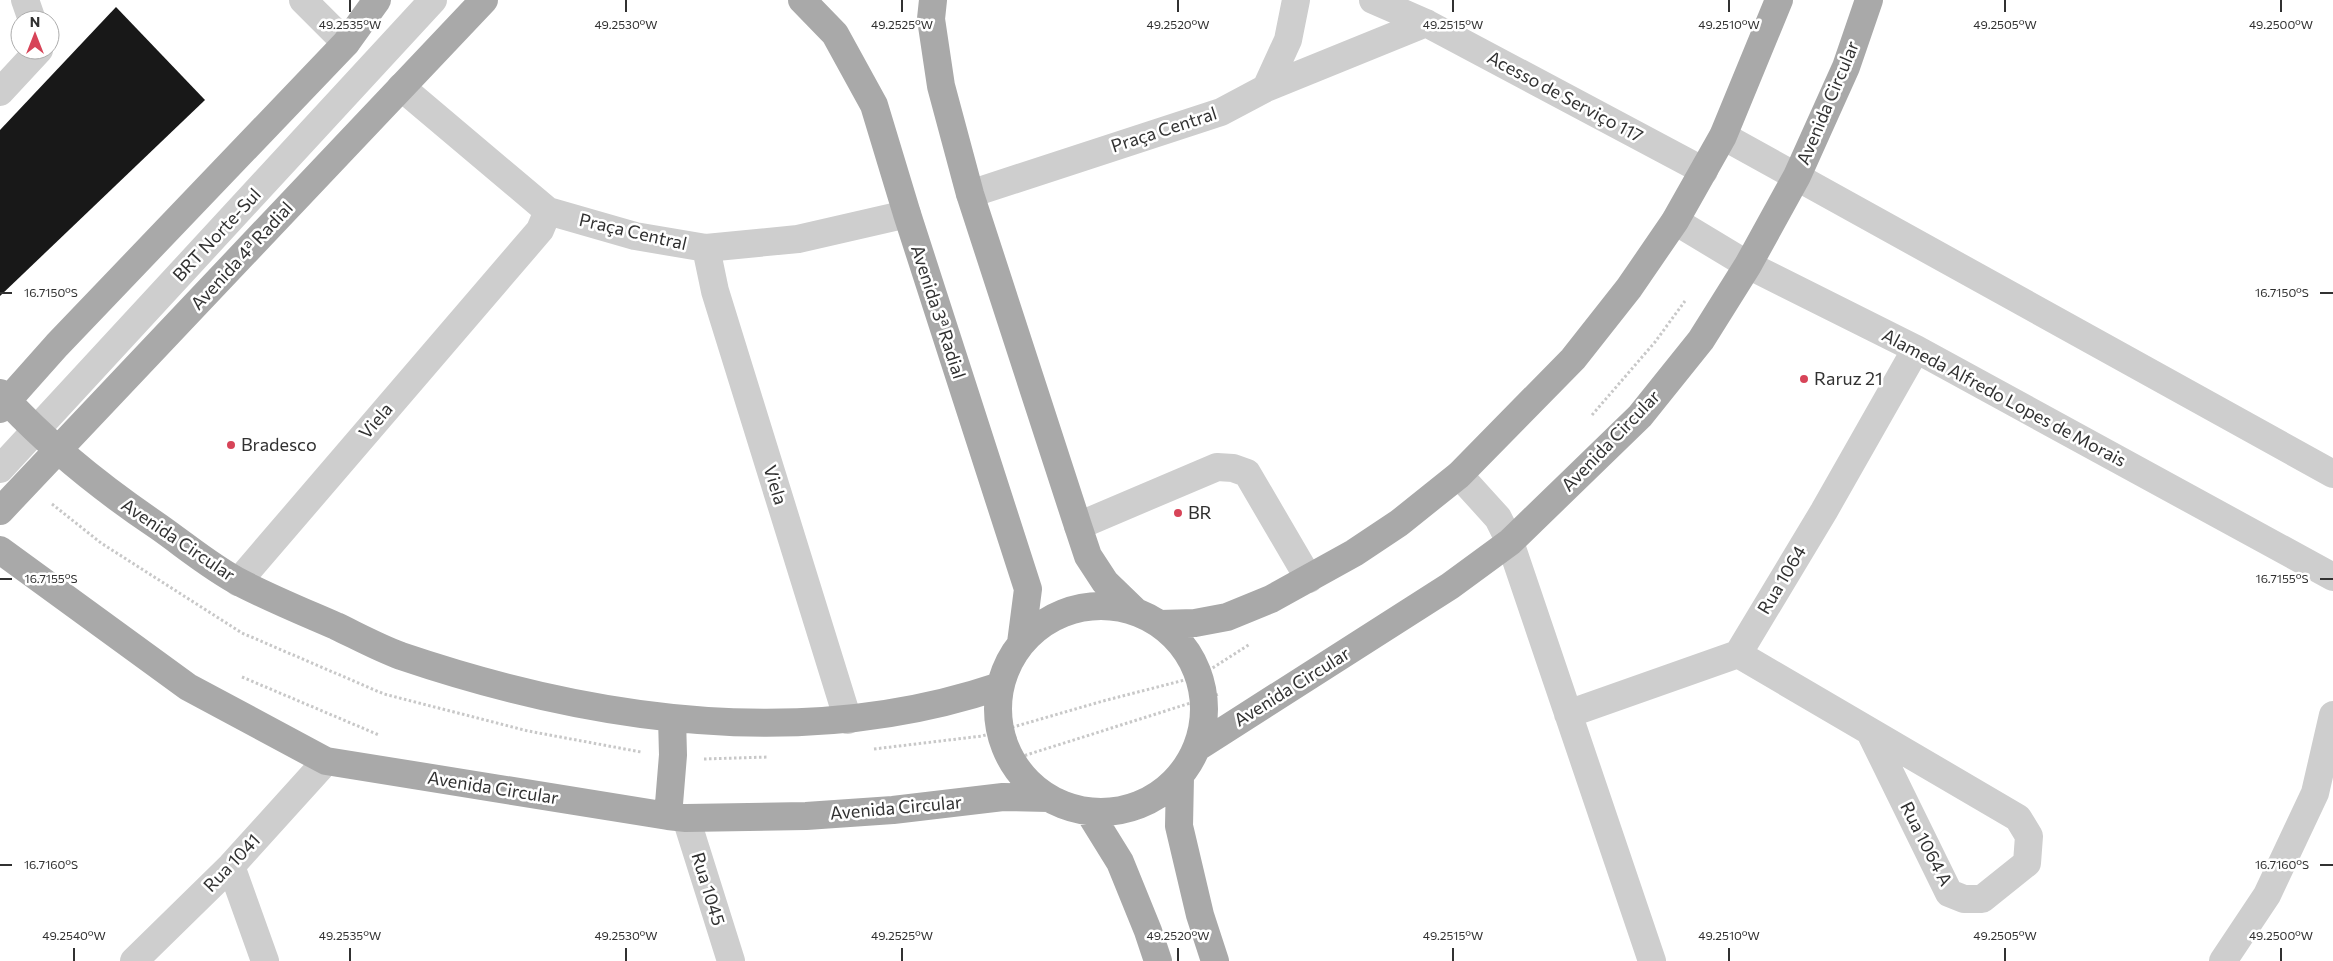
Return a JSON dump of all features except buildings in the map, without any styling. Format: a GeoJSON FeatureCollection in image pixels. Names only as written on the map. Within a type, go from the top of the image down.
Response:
{"type":"FeatureCollection","features":[{"type":"Feature","properties":{"kind":"main road"},"geometry":{"type":"LineString","coordinates":[[3,401],[346,44],[378,0]]}},
{"type":"Feature","properties":{"kind":"main road","name":"Avenida 4ª Radial"},"geometry":{"type":"LineString","coordinates":[[0,511],[59,451],[484,0]]}},
{"type":"Feature","properties":{"kind":"main road","name":"Avenida 3ª Radial"},"geometry":{"type":"LineString","coordinates":[[802,0],[836,34],[874,105],[907,214],[1028,589],[1021,643]]}},
{"type":"Feature","properties":{"kind":"main road"},"geometry":{"type":"LineString","coordinates":[[933,0],[932,19],[941,86],[970,194],[1078,526],[1092,562],[1105,582],[1134,611]]}},
{"type":"Feature","properties":{"kind":"main road"},"geometry":{"type":"LineString","coordinates":[[1160,624],[1195,623],[1227,617],[1271,599],[1309,579],[1399,523],[1459,475],[1573,359],[1629,288],[1675,221],[1723,136],[1779,0]]}},
{"type":"Feature","properties":{"kind":"main road","name":"Avenida Circular"},"geometry":{"type":"LineString","coordinates":[[1198,746],[1442,592],[1510,542],[1640,416],[1701,340],[1748,265],[1797,176],[1846,68],[1869,0]]}},
{"type":"Feature","properties":{"kind":"main road","name":"Avenida Circular"},"geometry":{"type":"LineString","coordinates":[[3,401],[110,494],[238,582],[399,655],[532,694],[672,718],[756,724],[848,720],[912,710],[961,699],[1000,686]]}},
{"type":"Feature","properties":{"kind":"main road","name":"Avenida Circular"},"geometry":{"type":"LineString","coordinates":[[0,550],[188,687],[326,761],[677,817],[806,816],[893,810],[1003,798],[1049,798]]}},
{"type":"Feature","properties":{"kind":"main road"},"geometry":{"type":"LineString","coordinates":[[1104,606],[1134,611],[1160,624],[1179,642],[1192,659],[1200,676],[1205,698],[1198,746],[1180,777],[1154,798],[1123,810],[1089,812],[1068,807],[1049,798],[1028,782],[1011,760],[999,730],[997,708],[1000,686],[1008,663],[1021,643],[1045,622],[1073,610],[1104,606]]}},
{"type":"Feature","properties":{"kind":"main road"},"geometry":{"type":"LineString","coordinates":[[672,718],[677,817]]}},
{"type":"Feature","properties":{"kind":"main road"},"geometry":{"type":"LineString","coordinates":[[1180,777],[1179,826],[1200,916],[1214,961]]}},
{"type":"Feature","properties":{"kind":"main road"},"geometry":{"type":"LineString","coordinates":[[1089,812],[1120,862],[1158,961]]}},
{"type":"Feature","properties":{"kind":"street"},"geometry":{"type":"LineString","coordinates":[[303,0],[346,44]]}},
{"type":"Feature","properties":{"kind":"street","name":"BRT Norte-Sul"},"geometry":{"type":"LineString","coordinates":[[0,468],[433,0]]}},
{"type":"Feature","properties":{"kind":"street"},"geometry":{"type":"LineString","coordinates":[[1266,88],[1288,40],[1296,0]]}},
{"type":"Feature","properties":{"kind":"street","name":"Acesso de Serviço 117"},"geometry":{"type":"LineString","coordinates":[[1372,0],[1426,23],[1704,171]]}},
{"type":"Feature","properties":{"kind":"street"},"geometry":{"type":"LineString","coordinates":[[1266,88],[1426,23]]}},
{"type":"Feature","properties":{"kind":"street"},"geometry":{"type":"LineString","coordinates":[[0,92],[30,60]]}},
{"type":"Feature","properties":{"kind":"street","name":"Praça Central"},"geometry":{"type":"LineString","coordinates":[[401,87],[548,211],[635,236],[706,248],[798,239],[907,214]]}},
{"type":"Feature","properties":{"kind":"street","name":"Praça Central"},"geometry":{"type":"LineString","coordinates":[[970,194],[1221,112],[1266,88]]}},
{"type":"Feature","properties":{"kind":"street"},"geometry":{"type":"LineString","coordinates":[[1723,136],[2333,474]]}},
{"type":"Feature","properties":{"kind":"street","name":"Viela"},"geometry":{"type":"LineString","coordinates":[[238,582],[540,230],[548,211]]}},
{"type":"Feature","properties":{"kind":"street","name":"Alameda Alfredo Lopes de Morais"},"geometry":{"type":"LineString","coordinates":[[1675,221],[1748,265],[1916,349],[2333,577]]}},
{"type":"Feature","properties":{"kind":"street","name":"Viela"},"geometry":{"type":"LineString","coordinates":[[706,248],[715,291],[848,720]]}},
{"type":"Feature","properties":{"kind":"street","name":"Rua 1064"},"geometry":{"type":"LineString","coordinates":[[1738,654],[1824,511],[1916,349]]}},
{"type":"Feature","properties":{"kind":"street"},"geometry":{"type":"LineString","coordinates":[[1078,526],[1217,467],[1233,468],[1247,473],[1309,579]]}},
{"type":"Feature","properties":{"kind":"street"},"geometry":{"type":"LineString","coordinates":[[1459,475],[1479,494],[1498,518],[1510,542],[1652,961]]}},
{"type":"Feature","properties":{"kind":"street"},"geometry":{"type":"LineString","coordinates":[[1568,714],[1738,654]]}},
{"type":"Feature","properties":{"kind":"street","name":"Rua 1064 A"},"geometry":{"type":"LineString","coordinates":[[1738,654],[1871,734],[2018,818],[2030,836],[2027,863],[1982,899],[1964,899],[1950,892],[1871,734]]}},
{"type":"Feature","properties":{"kind":"street"},"geometry":{"type":"LineString","coordinates":[[2223,961],[2267,895],[2315,793],[2333,715]]}},
{"type":"Feature","properties":{"kind":"street","name":"Rua 1041"},"geometry":{"type":"LineString","coordinates":[[134,961],[231,866],[326,761]]}},
{"type":"Feature","properties":{"kind":"street","name":"Rua 1045"},"geometry":{"type":"LineString","coordinates":[[677,817],[730,961]]}},
{"type":"Feature","properties":{"kind":"street"},"geometry":{"type":"LineString","coordinates":[[231,866],[265,961]]}},
{"type":"Feature","properties":{"kind":"place","name":"Raruz 21"},"geometry":{"type":"Point","coordinates":[1804,379]}},
{"type":"Feature","properties":{"kind":"place","name":"Bradesco"},"geometry":{"type":"Point","coordinates":[231,445]}},
{"type":"Feature","properties":{"kind":"place","name":"BR"},"geometry":{"type":"Point","coordinates":[1178,513]}}]}
